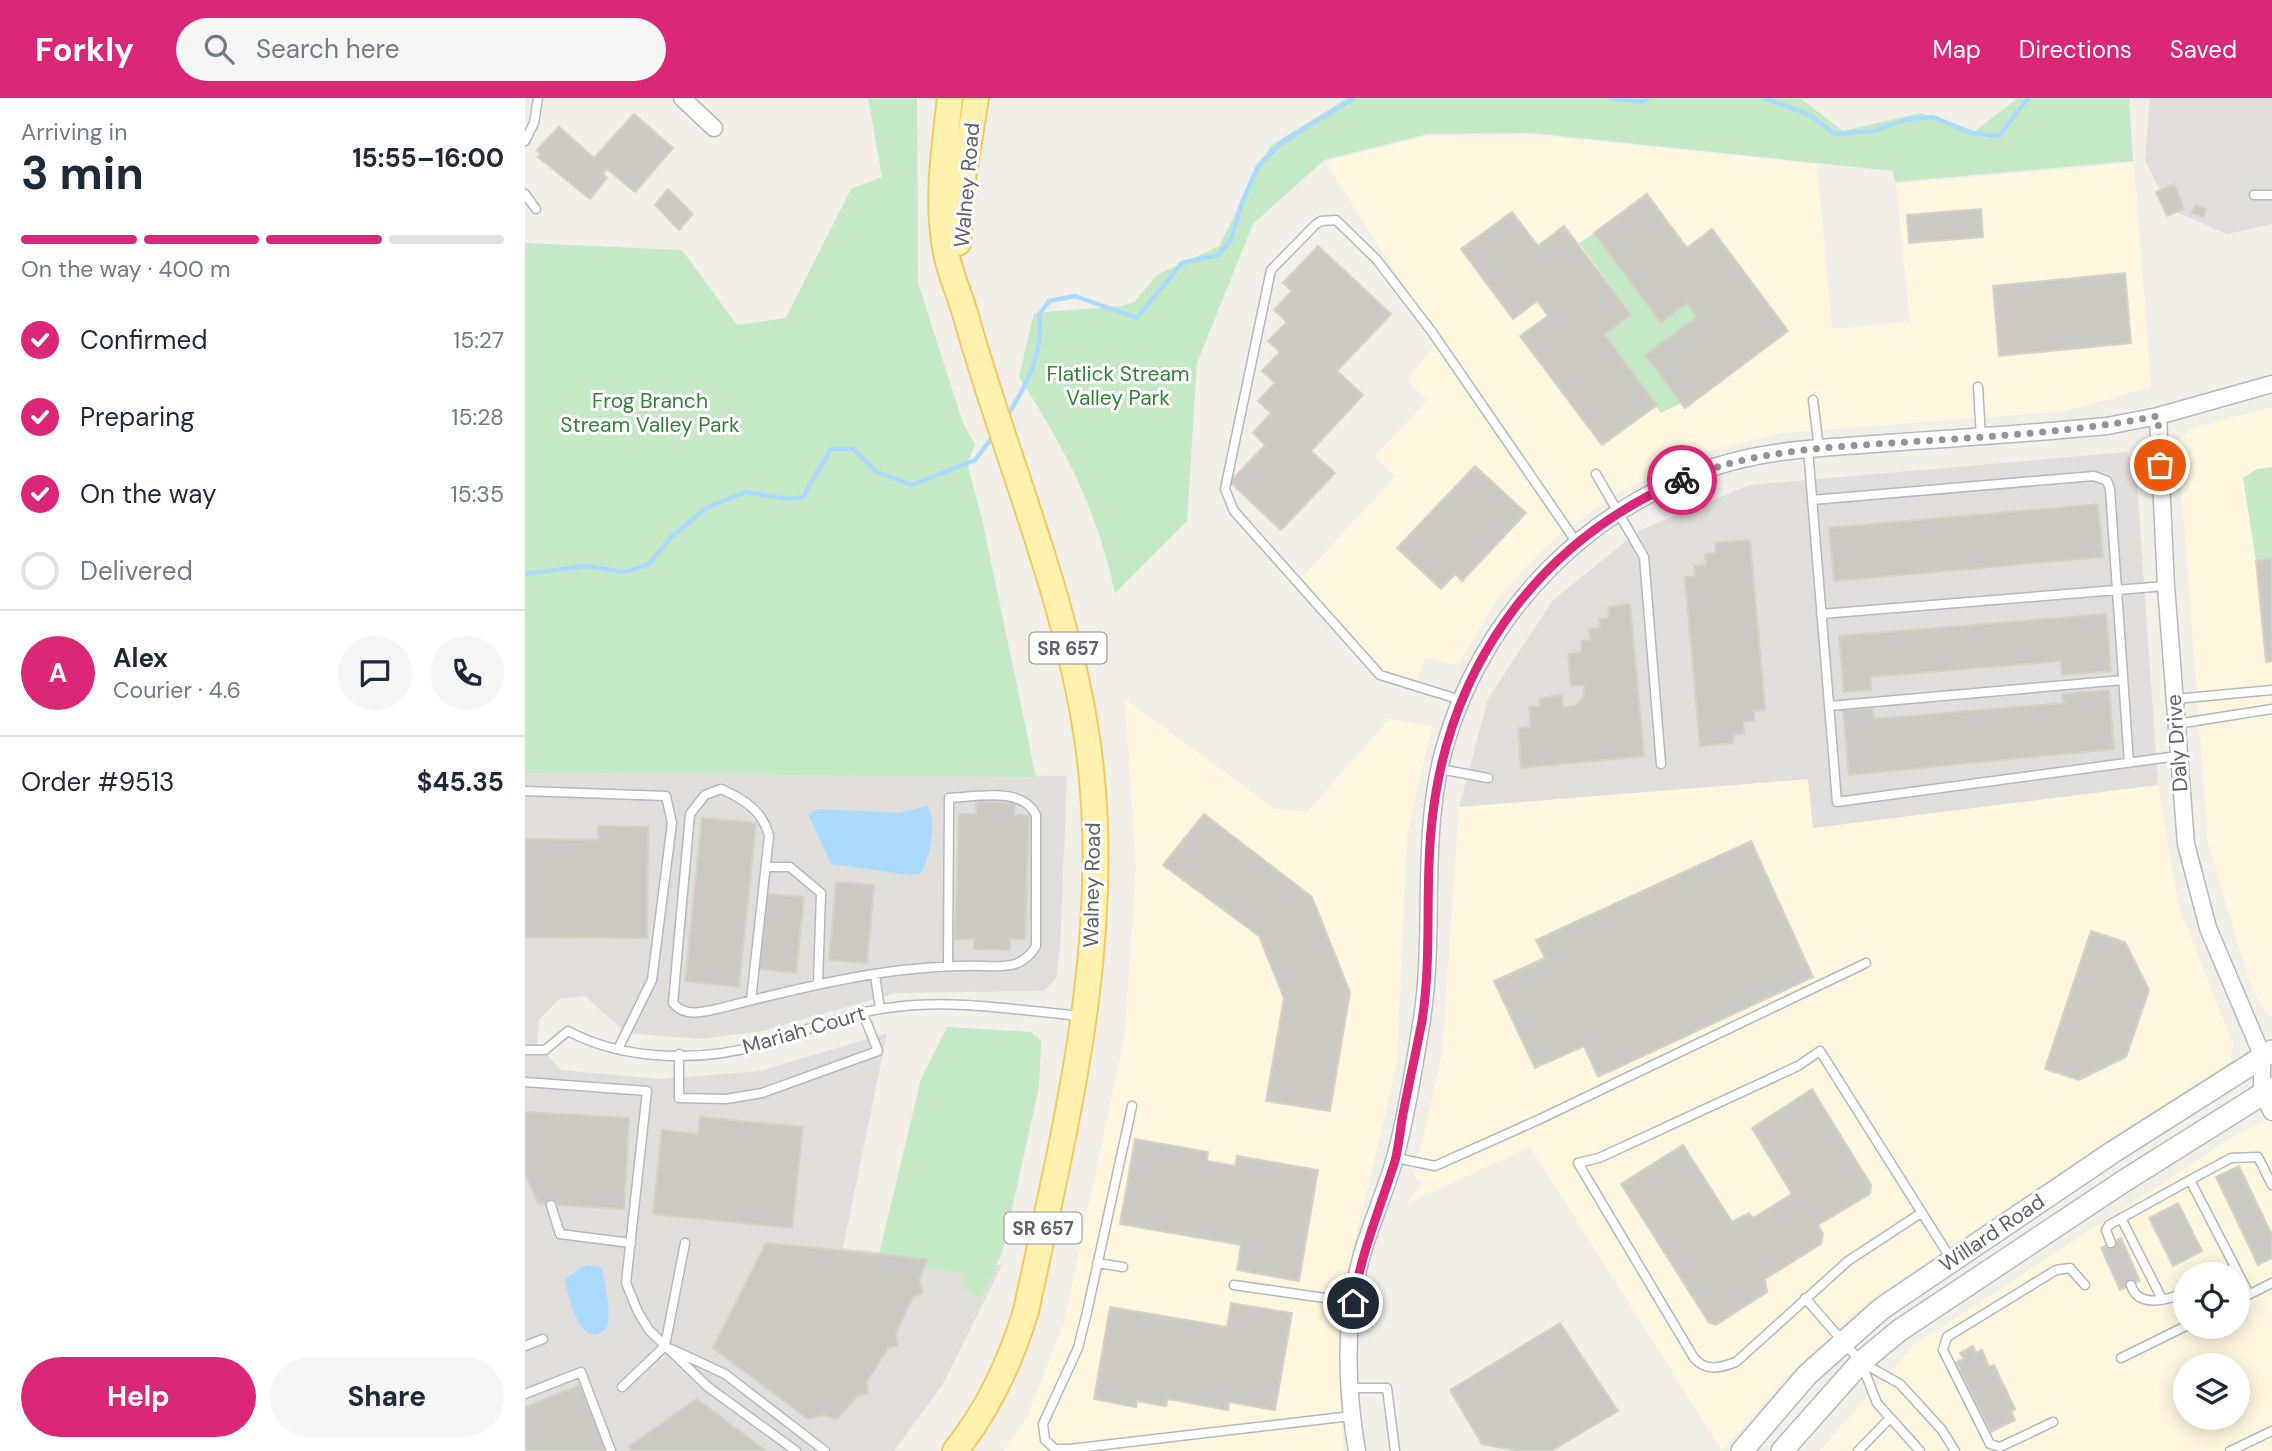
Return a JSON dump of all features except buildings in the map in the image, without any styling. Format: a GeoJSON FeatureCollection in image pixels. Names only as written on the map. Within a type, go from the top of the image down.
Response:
{"type":"FeatureCollection","features":[{"type":"Feature","properties":{"kind":"main road","name":"Walney Road"},"geometry":{"type":"LineString","coordinates":[[950,98],[941,177],[945,240],[985,385],[1015,470],[1053,594],[1087,739],[1095,831],[1095,898],[1085,1016],[1039,1250],[1016,1345],[986,1402],[955,1451]]}},
{"type":"Feature","properties":{"kind":"main road","name":"Walney Road"},"geometry":{"type":"LineString","coordinates":[[965,314],[958,242],[962,185],[976,98]]}},
{"type":"Feature","properties":{"kind":"main road","name":"Willard Road"},"geometry":{"type":"LineString","coordinates":[[1742,1451],[1807,1375],[1843,1340],[1881,1309],[1951,1259],[2269,1057]]}},
{"type":"Feature","properties":{"kind":"main road","name":"Willard Road"},"geometry":{"type":"LineString","coordinates":[[1782,1451],[1861,1362],[1945,1300],[2269,1098]]}},
{"type":"Feature","properties":{"kind":"street"},"geometry":{"type":"LineString","coordinates":[[683,98],[714,128]]}},
{"type":"Feature","properties":{"kind":"street"},"geometry":{"type":"LineString","coordinates":[[1357,1451],[1350,1388],[1353,1303],[1362,1255],[1396,1158],[1422,1020],[1428,958],[1430,834],[1440,769],[1461,700],[1483,656],[1512,611],[1546,571],[1577,543],[1619,512],[1662,488],[1715,467],[1770,454],[1813,449],[2107,426],[2158,416],[2272,384]]}},
{"type":"Feature","properties":{"kind":"street","name":"Daly Drive"},"geometry":{"type":"LineString","coordinates":[[2158,416],[2166,586],[2185,834],[2199,901],[2221,965],[2269,1057],[2269,1098]]}},
{"type":"Feature","properties":{"kind":"lane"},"geometry":{"type":"LineString","coordinates":[[525,141],[534,123],[538,98]]}},
{"type":"Feature","properties":{"kind":"lane"},"geometry":{"type":"LineString","coordinates":[[525,194],[535,209]]}},
{"type":"Feature","properties":{"kind":"lane"},"geometry":{"type":"LineString","coordinates":[[2254,195],[2272,195]]}},
{"type":"Feature","properties":{"kind":"lane"},"geometry":{"type":"LineString","coordinates":[[1461,700],[1380,675],[1234,511],[1224,489],[1271,270],[1315,225],[1321,221],[1336,220],[1377,260],[1432,332],[1577,543]]}},
{"type":"Feature","properties":{"kind":"lane"},"geometry":{"type":"LineString","coordinates":[[1978,387],[1981,436]]}},
{"type":"Feature","properties":{"kind":"lane"},"geometry":{"type":"LineString","coordinates":[[1813,400],[1812,500],[1837,802],[2178,756]]}},
{"type":"Feature","properties":{"kind":"lane"},"geometry":{"type":"LineString","coordinates":[[1596,474],[1644,557],[1661,764]]}},
{"type":"Feature","properties":{"kind":"lane"},"geometry":{"type":"LineString","coordinates":[[1812,500],[2099,478],[2107,481],[2110,489],[2129,763]]}},
{"type":"Feature","properties":{"kind":"lane"},"geometry":{"type":"LineString","coordinates":[[1821,614],[2166,586]]}},
{"type":"Feature","properties":{"kind":"lane"},"geometry":{"type":"LineString","coordinates":[[1829,706],[2123,680]]}},
{"type":"Feature","properties":{"kind":"lane"},"geometry":{"type":"LineString","coordinates":[[2175,699],[2272,690]]}},
{"type":"Feature","properties":{"kind":"lane"},"geometry":{"type":"LineString","coordinates":[[2177,724],[2272,709]]}},
{"type":"Feature","properties":{"kind":"lane"},"geometry":{"type":"LineString","coordinates":[[1440,769],[1488,778]]}},
{"type":"Feature","properties":{"kind":"lane"},"geometry":{"type":"LineString","coordinates":[[751,1000],[769,836],[766,822],[756,810],[721,789],[705,795],[690,814],[673,1003],[678,1010],[688,1013],[751,1000],[818,983],[948,965],[1008,967],[1022,962],[1036,946],[1035,816],[1031,806],[1017,796],[949,797],[948,965]]}},
{"type":"Feature","properties":{"kind":"lane"},"geometry":{"type":"LineString","coordinates":[[525,791],[666,796],[673,823],[652,980],[618,1049]]}},
{"type":"Feature","properties":{"kind":"lane"},"geometry":{"type":"LineString","coordinates":[[765,867],[790,867],[821,892],[818,983]]}},
{"type":"Feature","properties":{"kind":"lane"},"geometry":{"type":"LineString","coordinates":[[1396,1158],[1435,1166],[1538,1120],[1866,963]]}},
{"type":"Feature","properties":{"kind":"lane"},"geometry":{"type":"LineString","coordinates":[[876,975],[880,1009]]}},
{"type":"Feature","properties":{"kind":"lane","name":"Mariah Court"},"geometry":{"type":"LineString","coordinates":[[525,1050],[545,1050],[568,1031],[618,1049],[679,1054],[731,1050],[765,1043],[862,1011],[941,1005],[1085,1016]]}},
{"type":"Feature","properties":{"kind":"lane"},"geometry":{"type":"LineString","coordinates":[[679,1054],[680,1098],[726,1099],[752,1096],[834,1069],[877,1051],[862,1011]]}},
{"type":"Feature","properties":{"kind":"lane"},"geometry":{"type":"LineString","coordinates":[[1921,1213],[1848,1261],[1736,1362],[1716,1368],[1699,1364],[1578,1163],[1599,1158],[1798,1066],[1820,1051],[1951,1259]]}},
{"type":"Feature","properties":{"kind":"lane"},"geometry":{"type":"LineString","coordinates":[[525,1082],[646,1091],[626,1283],[638,1312],[649,1330],[708,1387],[796,1451]]}},
{"type":"Feature","properties":{"kind":"lane"},"geometry":{"type":"LineString","coordinates":[[1132,1107],[1077,1348],[1043,1424],[1045,1440],[1055,1449],[1352,1416]]}},
{"type":"Feature","properties":{"kind":"lane"},"geometry":{"type":"LineString","coordinates":[[2111,1243],[2106,1230],[2121,1218],[2231,1157],[2258,1157],[2272,1185]]}},
{"type":"Feature","properties":{"kind":"lane"},"geometry":{"type":"LineString","coordinates":[[2190,1180],[2232,1262]]}},
{"type":"Feature","properties":{"kind":"lane"},"geometry":{"type":"LineString","coordinates":[[551,1205],[560,1234],[631,1242]]}},
{"type":"Feature","properties":{"kind":"lane"},"geometry":{"type":"LineString","coordinates":[[2121,1218],[2162,1299]]}},
{"type":"Feature","properties":{"kind":"lane"},"geometry":{"type":"LineString","coordinates":[[622,1387],[666,1346],[685,1243]]}},
{"type":"Feature","properties":{"kind":"lane"},"geometry":{"type":"LineString","coordinates":[[1097,1263],[1123,1267]]}},
{"type":"Feature","properties":{"kind":"lane"},"geometry":{"type":"LineString","coordinates":[[2053,1422],[2000,1447],[1990,1444],[1943,1350],[1947,1337],[2056,1270],[2070,1268],[2085,1285]]}},
{"type":"Feature","properties":{"kind":"lane"},"geometry":{"type":"LineString","coordinates":[[2250,1294],[2272,1283]]}},
{"type":"Feature","properties":{"kind":"lane"},"geometry":{"type":"LineString","coordinates":[[1234,1285],[1353,1303]]}},
{"type":"Feature","properties":{"kind":"lane"},"geometry":{"type":"LineString","coordinates":[[2131,1286],[2133,1293],[2141,1299],[2173,1296]]}},
{"type":"Feature","properties":{"kind":"lane"},"geometry":{"type":"LineString","coordinates":[[1805,1297],[1861,1362],[1877,1403],[1920,1451]]}},
{"type":"Feature","properties":{"kind":"lane"},"geometry":{"type":"LineString","coordinates":[[2121,1358],[2173,1332]]}},
{"type":"Feature","properties":{"kind":"lane"},"geometry":{"type":"LineString","coordinates":[[525,1346],[543,1339]]}},
{"type":"Feature","properties":{"kind":"lane"},"geometry":{"type":"LineString","coordinates":[[666,1346],[725,1374],[825,1451]]}},
{"type":"Feature","properties":{"kind":"lane"},"geometry":{"type":"LineString","coordinates":[[1861,1362],[1900,1384],[1943,1430],[1955,1451]]}},
{"type":"Feature","properties":{"kind":"lane"},"geometry":{"type":"LineString","coordinates":[[525,1394],[580,1372],[611,1451]]}},
{"type":"Feature","properties":{"kind":"lane"},"geometry":{"type":"LineString","coordinates":[[1350,1388],[1387,1388],[1395,1451]]}},
{"type":"Feature","properties":{"kind":"lane"},"geometry":{"type":"LineString","coordinates":[[1858,1451],[1890,1418]]}},
{"type":"Feature","properties":{"kind":"lane"},"geometry":{"type":"LineString","coordinates":[[2230,1451],[2272,1431]]}},
{"type":"Feature","properties":{"kind":"shaded area"},"geometry":{"type":"Polygon","coordinates":[[[2150,98],[2272,98],[2272,224],[2227,234],[2169,209],[2145,160],[2150,98]]]}},
{"type":"Feature","properties":{"kind":"shaded area"},"geometry":{"type":"Polygon","coordinates":[[[1533,135],[1817,164],[1832,329],[1910,322],[1896,184],[2134,163],[2151,387],[2067,411],[1781,433],[1707,451],[1613,495],[1547,545],[1496,601],[1457,666],[1426,657],[1414,687],[1380,671],[1299,580],[1395,477],[1374,456],[1427,401],[1407,380],[1438,340],[1325,162],[1429,136],[1533,135]]]}},
{"type":"Feature","properties":{"kind":"shaded area"},"geometry":{"type":"Polygon","coordinates":[[[2272,407],[2272,1016],[2264,1012],[2248,978],[2208,843],[2178,441],[2190,429],[2272,407]]]}},
{"type":"Feature","properties":{"kind":"shaded area"},"geometry":{"type":"Polygon","coordinates":[[[2127,452],[2136,467],[2158,785],[1813,828],[1808,779],[1459,807],[1488,699],[1553,600],[1640,530],[1750,485],[2127,452]]]}},
{"type":"Feature","properties":{"kind":"shaded area"},"geometry":{"type":"Polygon","coordinates":[[[1125,699],[1275,809],[1307,812],[1389,719],[1432,726],[1407,836],[1397,1065],[1339,1306],[1343,1451],[1003,1451],[1027,1417],[1064,1323],[1125,1034],[1136,869],[1125,699]]]}},
{"type":"Feature","properties":{"kind":"shaded area"},"geometry":{"type":"Polygon","coordinates":[[[525,773],[1067,776],[1060,950],[1056,978],[1044,991],[896,993],[762,1031],[700,1039],[626,1033],[585,996],[559,999],[539,1020],[537,1044],[561,1070],[660,1079],[760,1071],[887,1033],[843,1248],[1002,1265],[943,1384],[894,1451],[525,1451],[525,773]]]}},
{"type":"Feature","properties":{"kind":"shaded area"},"geometry":{"type":"Polygon","coordinates":[[[1809,779],[1813,828],[2158,785],[2179,907],[2233,1044],[2231,1061],[1866,1303],[1786,1378],[1722,1451],[1530,1147],[1406,1204],[1423,1183],[1414,1177],[1442,1054],[1459,807],[1809,779]]]}},
{"type":"Feature","properties":{"kind":"shaded area"},"geometry":{"type":"Polygon","coordinates":[[[2272,1117],[2272,1451],[1819,1451],[1914,1345],[2237,1134],[2272,1117]]]}},
{"type":"Feature","properties":{"kind":"green space","name":"Frog Branch Stream Valley Park"},"geometry":{"type":"Polygon","coordinates":[[[868,98],[917,98],[918,283],[963,423],[975,445],[967,463],[982,519],[1036,777],[525,773],[525,243],[682,250],[737,325],[786,318],[851,189],[882,177],[868,98]]]}},
{"type":"Feature","properties":{"kind":"green space","name":"Flatlick Stream Valley Park"},"geometry":{"type":"Polygon","coordinates":[[[1347,98],[1800,98],[1843,131],[1921,113],[1975,131],[2018,98],[2129,98],[2133,161],[1895,182],[1893,171],[1532,133],[1428,134],[1324,160],[1253,224],[1197,363],[1187,521],[1115,593],[1089,506],[1051,429],[1019,377],[1034,313],[1121,306],[1134,302],[1157,275],[1219,246],[1270,146],[1347,98]]]}},
{"type":"Feature","properties":{"kind":"green space"},"geometry":{"type":"Polygon","coordinates":[[[1594,233],[1661,322],[1687,303],[1697,317],[1646,355],[1681,403],[1661,413],[1604,334],[1631,314],[1579,243],[1594,233]]]}},
{"type":"Feature","properties":{"kind":"green space"},"geometry":{"type":"Polygon","coordinates":[[[2272,467],[2272,558],[2256,561],[2243,478],[2257,469],[2272,467]]]}},
{"type":"Feature","properties":{"kind":"green space"},"geometry":{"type":"Polygon","coordinates":[[[947,1027],[1031,1032],[1041,1041],[1039,1087],[1002,1253],[981,1297],[966,1292],[963,1283],[965,1273],[923,1269],[926,1259],[879,1254],[921,1079],[947,1027]]]}},
{"type":"Feature","properties":{"kind":"water"},"geometry":{"type":"Polygon","coordinates":[[[927,806],[932,821],[930,849],[921,873],[910,875],[831,864],[808,814],[819,809],[900,813],[927,806]]]}},
{"type":"Feature","properties":{"kind":"water"},"geometry":{"type":"Polygon","coordinates":[[[586,1265],[602,1268],[606,1290],[608,1321],[605,1330],[598,1334],[591,1334],[579,1323],[565,1279],[586,1265]]]}},
{"type":"Feature","properties":{"kind":"waterway"},"geometry":{"type":"LineString","coordinates":[[1006,418],[1032,369],[1039,343],[1039,315],[1049,301],[1075,296],[1137,318],[1182,263],[1218,255],[1231,240],[1241,205],[1258,166],[1281,143],[1354,98]]}},
{"type":"Feature","properties":{"kind":"waterway"},"geometry":{"type":"LineString","coordinates":[[1612,98],[1642,102],[1648,98]]}},
{"type":"Feature","properties":{"kind":"waterway"},"geometry":{"type":"LineString","coordinates":[[1764,98],[1810,115],[1834,134],[1874,131],[1908,119],[1933,117],[1971,133],[1999,136],[2028,98]]}},
{"type":"Feature","properties":{"kind":"waterway"},"geometry":{"type":"LineString","coordinates":[[525,574],[585,566],[625,572],[649,564],[672,536],[708,507],[746,492],[788,499],[803,497],[831,449],[853,449],[877,472],[912,485],[975,460],[995,434]]}},
{"type":"Feature","properties":{"kind":"way so far"},"geometry":{"type":"LineString","coordinates":[[1682,480],[1742,460],[1798,450],[2107,426],[2158,416],[2160,465]]}},
{"type":"Feature","properties":{"kind":"route"},"geometry":{"type":"LineString","coordinates":[[1353,1303],[1362,1255],[1396,1158],[1422,1020],[1428,958],[1430,834],[1441,763],[1453,720],[1470,679],[1497,633],[1546,571],[1565,552],[1612,517],[1662,488],[1682,480]]}}]}
